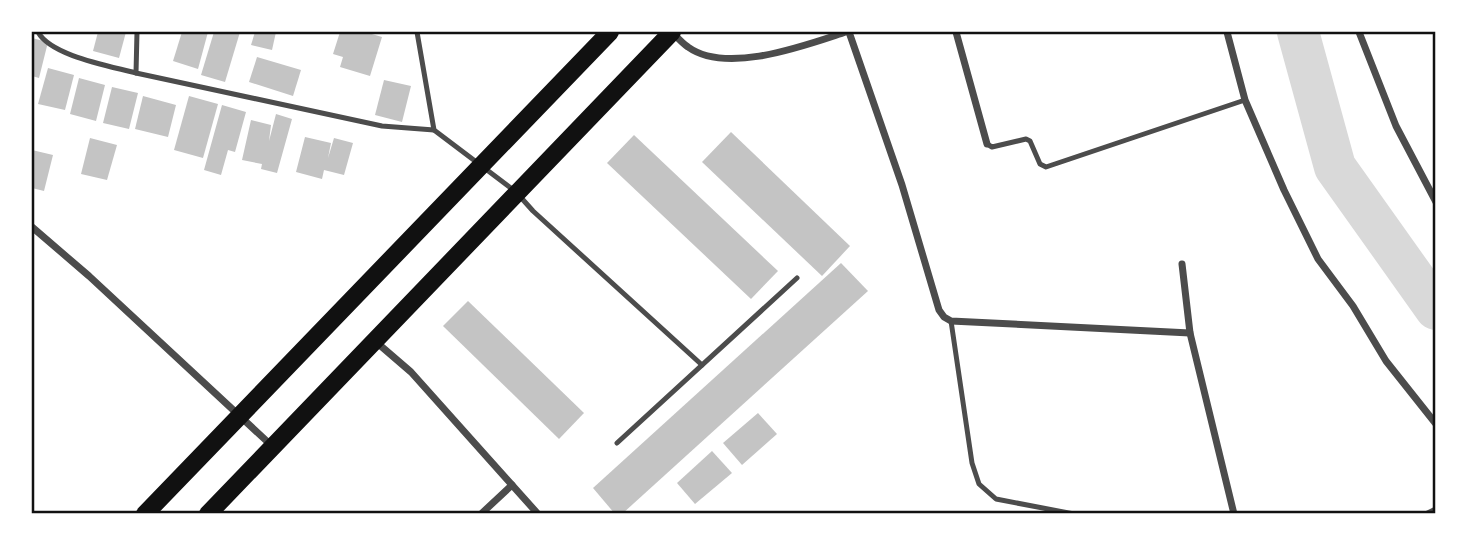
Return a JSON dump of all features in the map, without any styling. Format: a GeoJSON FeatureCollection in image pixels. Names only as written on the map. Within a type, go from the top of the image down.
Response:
{"type":"FeatureCollection","features":[{"type":"Feature","properties":{"kind":"main road"},"geometry":{"type":"LineString","coordinates":[[145,513],[610,32]]}},
{"type":"Feature","properties":{"kind":"main road"},"geometry":{"type":"LineString","coordinates":[[208,513],[672,32]]}},
{"type":"Feature","properties":{"kind":"street"},"geometry":{"type":"LineString","coordinates":[[672,32],[690,48],[702,53],[714,57],[744,58],[786,51],[847,32],[902,185],[939,310],[944,317],[951,321],[1190,333]]}},
{"type":"Feature","properties":{"kind":"street"},"geometry":{"type":"LineString","coordinates":[[956,32],[987,144]]}},
{"type":"Feature","properties":{"kind":"street"},"geometry":{"type":"LineString","coordinates":[[1227,32],[1245,100],[1284,190],[1318,259],[1353,306],[1386,361],[1436,424]]}},
{"type":"Feature","properties":{"kind":"street"},"geometry":{"type":"LineString","coordinates":[[1359,32],[1396,126],[1436,202]]}},
{"type":"Feature","properties":{"kind":"street"},"geometry":{"type":"LineString","coordinates":[[32,227],[273,446]]}},
{"type":"Feature","properties":{"kind":"street"},"geometry":{"type":"LineString","coordinates":[[1182,264],[1190,333],[1234,513]]}},
{"type":"Feature","properties":{"kind":"street"},"geometry":{"type":"LineString","coordinates":[[375,340],[411,372],[538,513]]}},
{"type":"Feature","properties":{"kind":"street"},"geometry":{"type":"LineString","coordinates":[[481,513],[512,485]]}},
{"type":"Feature","properties":{"kind":"street"},"geometry":{"type":"LineString","coordinates":[[1428,513],[1436,510]]}},
{"type":"Feature","properties":{"kind":"lane"},"geometry":{"type":"LineString","coordinates":[[38,32],[42,38],[75,58],[382,126],[434,130],[516,192],[533,211],[702,365]]}},
{"type":"Feature","properties":{"kind":"lane"},"geometry":{"type":"LineString","coordinates":[[136,73],[137,32]]}},
{"type":"Feature","properties":{"kind":"lane"},"geometry":{"type":"LineString","coordinates":[[417,32],[434,130]]}},
{"type":"Feature","properties":{"kind":"lane"},"geometry":{"type":"LineString","coordinates":[[987,144],[992,147],[1026,139],[1030,141],[1040,164],[1046,167],[1245,100]]}},
{"type":"Feature","properties":{"kind":"lane"},"geometry":{"type":"LineString","coordinates":[[617,443],[797,278]]}},
{"type":"Feature","properties":{"kind":"lane"},"geometry":{"type":"LineString","coordinates":[[951,321],[972,463],[979,484],[996,499],[1074,513]]}},
{"type":"Feature","properties":{"kind":"building"},"geometry":{"type":"Polygon","coordinates":[[[98,32],[126,32],[119,58],[93,51],[98,32]]]}},
{"type":"Feature","properties":{"kind":"building"},"geometry":{"type":"Polygon","coordinates":[[[182,32],[208,32],[198,69],[173,61],[182,32]]]}},
{"type":"Feature","properties":{"kind":"building"},"geometry":{"type":"Polygon","coordinates":[[[214,32],[240,32],[225,82],[201,75],[214,32]]]}},
{"type":"Feature","properties":{"kind":"building"},"geometry":{"type":"Polygon","coordinates":[[[255,32],[276,32],[272,50],[251,45],[255,32]]]}},
{"type":"Feature","properties":{"kind":"building"},"geometry":{"type":"Polygon","coordinates":[[[340,32],[365,32],[382,37],[370,76],[340,67],[343,57],[333,54],[340,32]]]}},
{"type":"Feature","properties":{"kind":"building"},"geometry":{"type":"Polygon","coordinates":[[[32,38],[48,42],[39,78],[32,76],[32,38]]]}},
{"type":"Feature","properties":{"kind":"building"},"geometry":{"type":"Polygon","coordinates":[[[257,57],[301,70],[293,96],[249,82],[257,57]]]}},
{"type":"Feature","properties":{"kind":"building"},"geometry":{"type":"Polygon","coordinates":[[[48,68],[74,75],[65,110],[38,104],[48,68]]]}},
{"type":"Feature","properties":{"kind":"building"},"geometry":{"type":"Polygon","coordinates":[[[79,78],[105,85],[96,121],[70,114],[79,78]]]}},
{"type":"Feature","properties":{"kind":"building"},"geometry":{"type":"Polygon","coordinates":[[[384,80],[411,86],[402,122],[375,115],[384,80]]]}},
{"type":"Feature","properties":{"kind":"building"},"geometry":{"type":"Polygon","coordinates":[[[112,87],[138,93],[129,129],[103,123],[112,87]]]}},
{"type":"Feature","properties":{"kind":"building"},"geometry":{"type":"Polygon","coordinates":[[[143,96],[176,105],[168,137],[135,129],[143,96]]]}},
{"type":"Feature","properties":{"kind":"building"},"geometry":{"type":"Polygon","coordinates":[[[189,96],[218,104],[203,158],[174,150],[189,96]]]}},
{"type":"Feature","properties":{"kind":"building"},"geometry":{"type":"Polygon","coordinates":[[[222,105],[246,112],[235,152],[228,150],[221,175],[204,170],[222,105]]]}},
{"type":"Feature","properties":{"kind":"building"},"geometry":{"type":"Polygon","coordinates":[[[276,114],[292,119],[277,173],[261,169],[262,164],[242,160],[251,120],[271,125],[269,141],[276,114]]]}},
{"type":"Feature","properties":{"kind":"building"},"geometry":{"type":"Polygon","coordinates":[[[731,132],[850,246],[822,276],[702,162],[731,132]]]}},
{"type":"Feature","properties":{"kind":"building"},"geometry":{"type":"Polygon","coordinates":[[[634,135],[778,271],[751,299],[607,163],[634,135]]]}},
{"type":"Feature","properties":{"kind":"building"},"geometry":{"type":"Polygon","coordinates":[[[305,137],[331,143],[328,158],[334,138],[353,143],[344,175],[324,170],[322,179],[296,172],[305,137]]]}},
{"type":"Feature","properties":{"kind":"building"},"geometry":{"type":"Polygon","coordinates":[[[90,138],[117,145],[107,180],[81,174],[90,138]]]}},
{"type":"Feature","properties":{"kind":"building"},"geometry":{"type":"Polygon","coordinates":[[[32,150],[53,155],[44,191],[32,188],[32,150]]]}},
{"type":"Feature","properties":{"kind":"building"},"geometry":{"type":"Polygon","coordinates":[[[841,263],[868,291],[622,514],[615,514],[593,488],[841,263]]]}},
{"type":"Feature","properties":{"kind":"building"},"geometry":{"type":"Polygon","coordinates":[[[468,301],[584,413],[559,439],[443,326],[468,301]]]}},
{"type":"Feature","properties":{"kind":"building"},"geometry":{"type":"Polygon","coordinates":[[[758,413],[777,434],[742,465],[723,443],[758,413]]]}},
{"type":"Feature","properties":{"kind":"building"},"geometry":{"type":"Polygon","coordinates":[[[712,451],[732,473],[695,504],[677,483],[712,451]]]}},
{"type":"Feature","properties":{"kind":"waterway"},"geometry":{"type":"LineString","coordinates":[[1298,32],[1335,167],[1436,309]]}}]}
